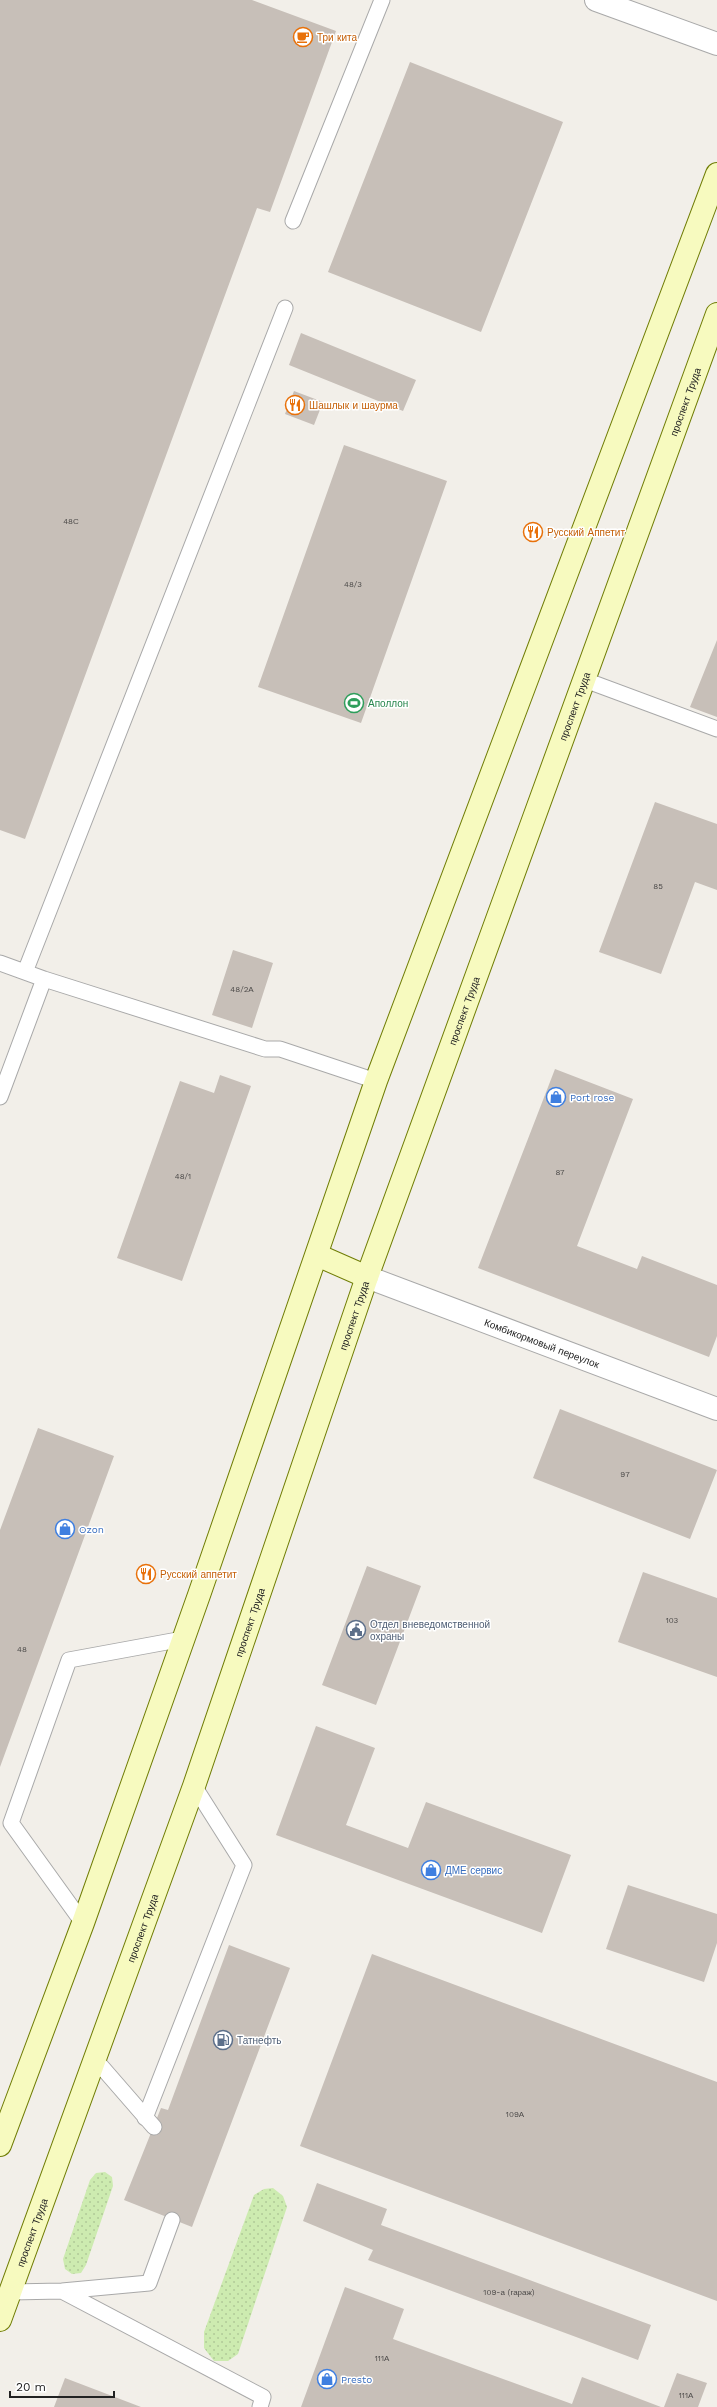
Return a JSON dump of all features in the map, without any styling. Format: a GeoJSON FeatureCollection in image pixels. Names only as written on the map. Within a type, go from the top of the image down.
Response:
{"type":"FeatureCollection","features":[{"type":"Feature","properties":{"kind":"main road"},"geometry":{"type":"LineString","coordinates":[[0,2145],[83,1923],[317,1255],[376,1081],[717,174]]}},
{"type":"Feature","properties":{"kind":"main road","name":"проспект Труда"},"geometry":{"type":"LineString","coordinates":[[0,2320],[194,1786],[366,1277],[585,680],[717,314]]}},
{"type":"Feature","properties":{"kind":"main road"},"geometry":{"type":"LineString","coordinates":[[317,1255],[366,1277]]}},
{"type":"Feature","properties":{"kind":"street"},"geometry":{"type":"LineString","coordinates":[[596,0],[717,44]]}},
{"type":"Feature","properties":{"kind":"street","name":"Комбикормовый переулок"},"geometry":{"type":"LineString","coordinates":[[366,1277],[717,1409]]}},
{"type":"Feature","properties":{"kind":"lane"},"geometry":{"type":"LineString","coordinates":[[293,221],[382,0]]}},
{"type":"Feature","properties":{"kind":"lane"},"geometry":{"type":"LineString","coordinates":[[25,972],[285,308]]}},
{"type":"Feature","properties":{"kind":"lane"},"geometry":{"type":"LineString","coordinates":[[585,680],[717,729]]}},
{"type":"Feature","properties":{"kind":"lane"},"geometry":{"type":"LineString","coordinates":[[0,963],[44,979],[265,1049],[280,1049],[376,1081]]}},
{"type":"Feature","properties":{"kind":"lane"},"geometry":{"type":"LineString","coordinates":[[0,1097],[44,979]]}},
{"type":"Feature","properties":{"kind":"lane"},"geometry":{"type":"LineString","coordinates":[[83,1923],[11,1822],[69,1660],[182,1640]]}},
{"type":"Feature","properties":{"kind":"lane"},"geometry":{"type":"LineString","coordinates":[[94,2058],[150,2122],[244,1865],[194,1786]]}},
{"type":"Feature","properties":{"kind":"lane"},"geometry":{"type":"LineString","coordinates":[[11,2292],[62,2291],[149,2283],[172,2220]]}},
{"type":"Feature","properties":{"kind":"lane"},"geometry":{"type":"LineString","coordinates":[[62,2291],[264,2397],[260,2407]]}},
{"type":"Feature","properties":{"kind":"green space"},"geometry":{"type":"Polygon","coordinates":[[[105,2172],[112,2177],[113,2186],[86,2265],[81,2273],[72,2274],[65,2269],[63,2259],[90,2180],[96,2173],[105,2172]]]}},
{"type":"Feature","properties":{"kind":"green space"},"geometry":{"type":"Polygon","coordinates":[[[273,2188],[283,2196],[287,2207],[238,2354],[228,2361],[214,2361],[204,2348],[204,2332],[254,2195],[264,2189],[273,2188]]]}},
{"type":"Feature","properties":{"kind":"building"},"geometry":{"type":"Polygon","coordinates":[[[0,0],[252,0],[336,31],[270,212],[257,208],[25,839],[0,830],[0,0]]]}},
{"type":"Feature","properties":{"kind":"building"},"geometry":{"type":"Polygon","coordinates":[[[410,62],[563,122],[481,332],[328,272],[410,62]]]}},
{"type":"Feature","properties":{"kind":"building"},"geometry":{"type":"Polygon","coordinates":[[[301,333],[416,380],[403,411],[289,365],[301,333]]]}},
{"type":"Feature","properties":{"kind":"building"},"geometry":{"type":"Polygon","coordinates":[[[294,391],[323,402],[314,425],[285,414],[294,391]]]}},
{"type":"Feature","properties":{"kind":"building"},"geometry":{"type":"Polygon","coordinates":[[[344,445],[447,481],[361,723],[258,687],[344,445]]]}},
{"type":"Feature","properties":{"kind":"building"},"geometry":{"type":"Polygon","coordinates":[[[717,640],[717,717],[690,707],[717,640]]]}},
{"type":"Feature","properties":{"kind":"building"},"geometry":{"type":"Polygon","coordinates":[[[655,802],[717,824],[717,890],[695,882],[661,974],[599,952],[655,802]]]}},
{"type":"Feature","properties":{"kind":"building"},"geometry":{"type":"Polygon","coordinates":[[[233,950],[273,963],[252,1028],[212,1015],[233,950]]]}},
{"type":"Feature","properties":{"kind":"building"},"geometry":{"type":"Polygon","coordinates":[[[555,1069],[633,1099],[577,1246],[637,1269],[642,1256],[717,1285],[717,1336],[709,1357],[478,1268],[555,1069]]]}},
{"type":"Feature","properties":{"kind":"building"},"geometry":{"type":"Polygon","coordinates":[[[220,1075],[251,1086],[182,1281],[117,1258],[180,1081],[214,1093],[220,1075]]]}},
{"type":"Feature","properties":{"kind":"building"},"geometry":{"type":"Polygon","coordinates":[[[560,1409],[717,1470],[690,1539],[533,1478],[560,1409]]]}},
{"type":"Feature","properties":{"kind":"building"},"geometry":{"type":"Polygon","coordinates":[[[38,1428],[114,1456],[0,1767],[0,1530],[38,1428]]]}},
{"type":"Feature","properties":{"kind":"building"},"geometry":{"type":"Polygon","coordinates":[[[367,1566],[421,1586],[376,1705],[322,1685],[367,1566]]]}},
{"type":"Feature","properties":{"kind":"building"},"geometry":{"type":"Polygon","coordinates":[[[643,1572],[717,1598],[717,1677],[618,1642],[643,1572]]]}},
{"type":"Feature","properties":{"kind":"building"},"geometry":{"type":"Polygon","coordinates":[[[316,1726],[375,1748],[346,1825],[408,1848],[426,1802],[571,1855],[542,1933],[276,1835],[316,1726]]]}},
{"type":"Feature","properties":{"kind":"building"},"geometry":{"type":"Polygon","coordinates":[[[628,1885],[717,1914],[717,1943],[704,1982],[606,1949],[628,1885]]]}},
{"type":"Feature","properties":{"kind":"building"},"geometry":{"type":"Polygon","coordinates":[[[229,1945],[290,1968],[192,2227],[124,2200],[161,2108],[168,2110],[229,1945]]]}},
{"type":"Feature","properties":{"kind":"building"},"geometry":{"type":"Polygon","coordinates":[[[372,1954],[717,2082],[717,2301],[300,2146],[372,1954]]]}},
{"type":"Feature","properties":{"kind":"building"},"geometry":{"type":"Polygon","coordinates":[[[317,2183],[387,2209],[381,2225],[651,2325],[638,2360],[368,2260],[373,2250],[303,2221],[317,2183]]]}},
{"type":"Feature","properties":{"kind":"building"},"geometry":{"type":"Polygon","coordinates":[[[345,2287],[404,2309],[393,2339],[572,2404],[582,2377],[661,2407],[301,2407],[345,2287]]]}},
{"type":"Feature","properties":{"kind":"building"},"geometry":{"type":"Polygon","coordinates":[[[677,2373],[707,2383],[698,2407],[664,2407],[677,2373]]]}},
{"type":"Feature","properties":{"kind":"building"},"geometry":{"type":"Polygon","coordinates":[[[65,2378],[141,2407],[54,2407],[65,2378]]]}},
{"type":"Feature","properties":{"kind":"place","name":"Три кита"},"geometry":{"type":"Point","coordinates":[303,37]}},
{"type":"Feature","properties":{"kind":"place","name":"Шашлык и шаурма"},"geometry":{"type":"Point","coordinates":[295,405]}},
{"type":"Feature","properties":{"kind":"place","name":"Русский Аппетит"},"geometry":{"type":"Point","coordinates":[533,532]}},
{"type":"Feature","properties":{"kind":"place","name":"Аполлон"},"geometry":{"type":"Point","coordinates":[354,703]}},
{"type":"Feature","properties":{"kind":"place","name":"Port rose"},"geometry":{"type":"Point","coordinates":[556,1097]}},
{"type":"Feature","properties":{"kind":"place","name":"Ozon"},"geometry":{"type":"Point","coordinates":[65,1529]}},
{"type":"Feature","properties":{"kind":"place","name":"Русский аппетит"},"geometry":{"type":"Point","coordinates":[146,1574]}},
{"type":"Feature","properties":{"kind":"place","name":"Отдел вневедомственной охраны"},"geometry":{"type":"Point","coordinates":[356,1630]}},
{"type":"Feature","properties":{"kind":"place","name":"ДМЕ сервис"},"geometry":{"type":"Point","coordinates":[431,1870]}},
{"type":"Feature","properties":{"kind":"place","name":"Татнефть"},"geometry":{"type":"Point","coordinates":[223,2040]}},
{"type":"Feature","properties":{"kind":"place","name":"Presto"},"geometry":{"type":"Point","coordinates":[327,2379]}}]}
